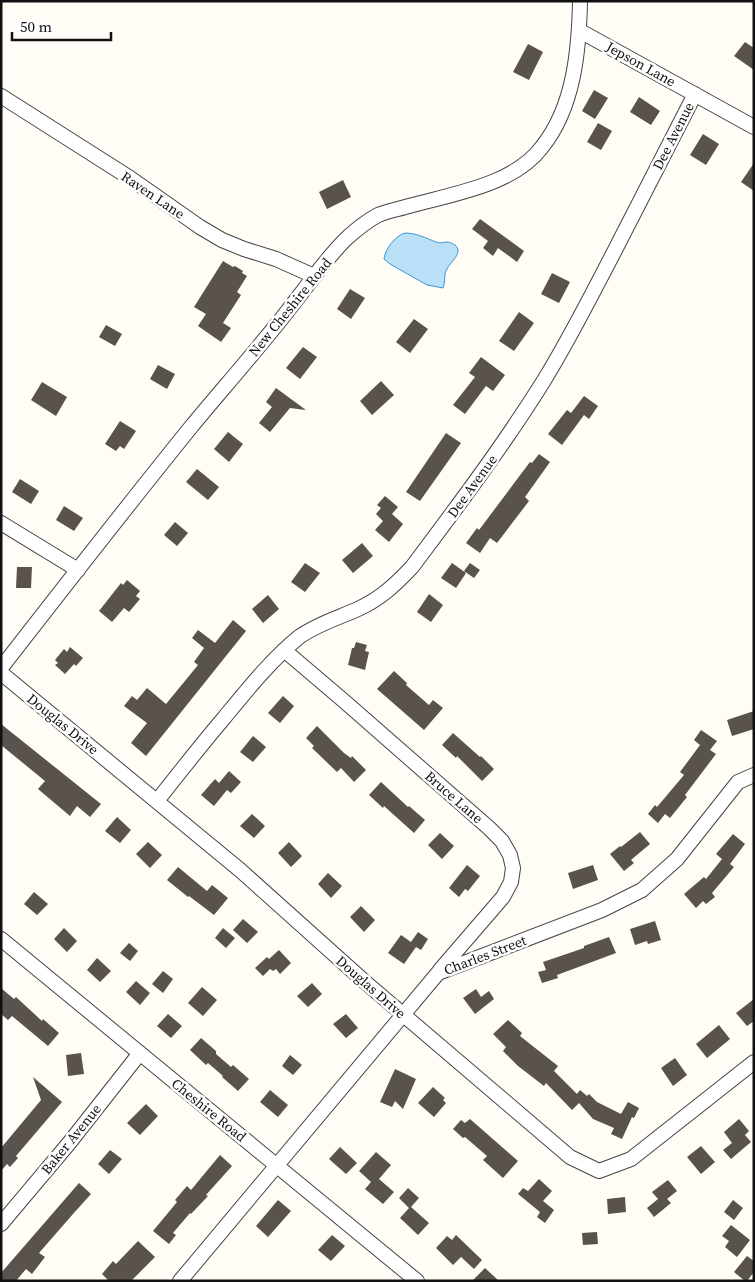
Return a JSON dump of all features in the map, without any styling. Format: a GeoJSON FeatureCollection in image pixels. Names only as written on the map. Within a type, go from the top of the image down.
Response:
{"type":"FeatureCollection","features":[{"type":"Feature","properties":{"kind":"street","name":"New Cheshire Road"},"geometry":{"type":"LineString","coordinates":[[1,668],[190,428],[282,320],[314,276],[346,239],[362,225],[378,215],[484,185],[509,175],[526,164],[542,148],[554,130],[564,108],[571,83],[580,31],[580,1]]}},
{"type":"Feature","properties":{"kind":"street","name":"Jepson Lane"},"geometry":{"type":"LineString","coordinates":[[580,31],[754,127]]}},
{"type":"Feature","properties":{"kind":"street","name":"Dee Avenue"},"geometry":{"type":"LineString","coordinates":[[156,801],[238,700],[284,650],[320,624],[379,598],[412,567],[519,420],[568,340],[695,94]]}},
{"type":"Feature","properties":{"kind":"street","name":"Raven Lane"},"geometry":{"type":"LineString","coordinates":[[1,96],[130,178],[200,227],[222,240],[276,259],[314,276]]}},
{"type":"Feature","properties":{"kind":"street"},"geometry":{"type":"LineString","coordinates":[[1,523],[78,570]]}},
{"type":"Feature","properties":{"kind":"street","name":"Bruce Lane"},"geometry":{"type":"LineString","coordinates":[[284,650],[352,707],[489,828],[502,841],[510,855],[513,868],[511,882],[503,897],[438,973]]}},
{"type":"Feature","properties":{"kind":"street","name":"Douglas Drive"},"geometry":{"type":"LineString","coordinates":[[1,673],[240,870],[365,982],[570,1157],[599,1171],[631,1159],[754,1062]]}},
{"type":"Feature","properties":{"kind":"street","name":"Charles Street"},"geometry":{"type":"LineString","coordinates":[[180,1281],[438,973],[602,910],[642,890],[677,859],[738,782],[754,775]]}},
{"type":"Feature","properties":{"kind":"street","name":"Cheshire Road"},"geometry":{"type":"LineString","coordinates":[[1,939],[417,1281]]}},
{"type":"Feature","properties":{"kind":"street","name":"Baker Avenue"},"geometry":{"type":"LineString","coordinates":[[1,1224],[70,1142],[140,1053]]}},
{"type":"Feature","properties":{"kind":"water"},"geometry":{"type":"Polygon","coordinates":[[[405,233],[417,235],[438,243],[449,242],[455,245],[458,251],[446,271],[443,288],[427,285],[384,259],[386,251],[392,243],[398,236],[405,233]]]}},
{"type":"Feature","properties":{"kind":"building"},"geometry":{"type":"Polygon","coordinates":[[[745,42],[754,48],[754,70],[734,56],[745,42]]]}},
{"type":"Feature","properties":{"kind":"building"},"geometry":{"type":"Polygon","coordinates":[[[528,44],[543,52],[529,80],[513,72],[528,44]]]}},
{"type":"Feature","properties":{"kind":"building"},"geometry":{"type":"Polygon","coordinates":[[[594,90],[608,98],[595,119],[582,111],[594,90]]]}},
{"type":"Feature","properties":{"kind":"building"},"geometry":{"type":"Polygon","coordinates":[[[639,97],[660,111],[651,125],[630,112],[639,97]]]}},
{"type":"Feature","properties":{"kind":"building"},"geometry":{"type":"Polygon","coordinates":[[[598,123],[612,131],[601,150],[587,142],[598,123]]]}},
{"type":"Feature","properties":{"kind":"building"},"geometry":{"type":"Polygon","coordinates":[[[703,134],[719,144],[706,165],[690,155],[703,134]]]}},
{"type":"Feature","properties":{"kind":"building"},"geometry":{"type":"Polygon","coordinates":[[[754,163],[754,191],[741,182],[754,163]]]}},
{"type":"Feature","properties":{"kind":"building"},"geometry":{"type":"Polygon","coordinates":[[[343,180],[351,197],[327,209],[319,192],[343,180]]]}},
{"type":"Feature","properties":{"kind":"building"},"geometry":{"type":"Polygon","coordinates":[[[480,219],[524,251],[517,262],[498,248],[493,256],[483,248],[488,241],[472,229],[480,219]]]}},
{"type":"Feature","properties":{"kind":"building"},"geometry":{"type":"Polygon","coordinates":[[[223,261],[243,271],[242,273],[247,276],[237,292],[241,295],[223,323],[231,328],[221,342],[198,326],[206,314],[194,307],[223,261]]]}},
{"type":"Feature","properties":{"kind":"building"},"geometry":{"type":"Polygon","coordinates":[[[552,273],[570,282],[559,303],[541,294],[552,273]]]}},
{"type":"Feature","properties":{"kind":"building"},"geometry":{"type":"Polygon","coordinates":[[[350,289],[365,298],[351,319],[337,309],[350,289]]]}},
{"type":"Feature","properties":{"kind":"building"},"geometry":{"type":"Polygon","coordinates":[[[519,312],[534,323],[514,351],[499,341],[519,312]]]}},
{"type":"Feature","properties":{"kind":"building"},"geometry":{"type":"Polygon","coordinates":[[[414,319],[428,329],[410,353],[396,342],[414,319]]]}},
{"type":"Feature","properties":{"kind":"building"},"geometry":{"type":"Polygon","coordinates":[[[106,325],[122,334],[115,346],[99,337],[106,325]]]}},
{"type":"Feature","properties":{"kind":"building"},"geometry":{"type":"Polygon","coordinates":[[[303,347],[317,357],[300,379],[286,368],[303,347]]]}},
{"type":"Feature","properties":{"kind":"building"},"geometry":{"type":"Polygon","coordinates":[[[481,357],[505,375],[493,391],[486,386],[465,414],[453,405],[475,377],[469,373],[481,357]]]}},
{"type":"Feature","properties":{"kind":"building"},"geometry":{"type":"Polygon","coordinates":[[[158,365],[175,374],[167,389],[150,379],[158,365]]]}},
{"type":"Feature","properties":{"kind":"building"},"geometry":{"type":"Polygon","coordinates":[[[381,381],[394,395],[372,415],[360,401],[381,381]]]}},
{"type":"Feature","properties":{"kind":"building"},"geometry":{"type":"Polygon","coordinates":[[[42,382],[67,397],[56,416],[31,400],[42,382]]]}},
{"type":"Feature","properties":{"kind":"building"},"geometry":{"type":"Polygon","coordinates":[[[276,388],[306,410],[290,408],[270,432],[259,423],[272,407],[266,402],[276,388]]]}},
{"type":"Feature","properties":{"kind":"building"},"geometry":{"type":"Polygon","coordinates":[[[584,396],[598,406],[589,419],[584,415],[562,445],[548,434],[567,410],[571,413],[584,396]]]}},
{"type":"Feature","properties":{"kind":"building"},"geometry":{"type":"Polygon","coordinates":[[[120,421],[136,431],[124,449],[120,446],[116,451],[105,444],[120,421]]]}},
{"type":"Feature","properties":{"kind":"building"},"geometry":{"type":"Polygon","coordinates":[[[228,432],[243,444],[229,462],[214,449],[228,432]]]}},
{"type":"Feature","properties":{"kind":"building"},"geometry":{"type":"Polygon","coordinates":[[[446,433],[461,443],[420,501],[406,492],[446,433]]]}},
{"type":"Feature","properties":{"kind":"building"},"geometry":{"type":"Polygon","coordinates":[[[539,454],[550,462],[525,497],[529,501],[497,543],[490,538],[480,553],[466,543],[477,528],[479,530],[530,462],[532,463],[539,454]]]}},
{"type":"Feature","properties":{"kind":"building"},"geometry":{"type":"Polygon","coordinates":[[[197,469],[219,487],[208,500],[186,482],[197,469]]]}},
{"type":"Feature","properties":{"kind":"building"},"geometry":{"type":"Polygon","coordinates":[[[20,479],[39,491],[31,504],[12,492],[20,479]]]}},
{"type":"Feature","properties":{"kind":"building"},"geometry":{"type":"Polygon","coordinates":[[[385,496],[398,507],[392,514],[403,524],[389,542],[375,530],[383,521],[376,514],[381,508],[377,505],[385,496]]]}},
{"type":"Feature","properties":{"kind":"building"},"geometry":{"type":"Polygon","coordinates":[[[64,506],[83,518],[74,531],[56,520],[64,506]]]}},
{"type":"Feature","properties":{"kind":"building"},"geometry":{"type":"Polygon","coordinates":[[[175,522],[188,533],[177,546],[164,535],[175,522]]]}},
{"type":"Feature","properties":{"kind":"building"},"geometry":{"type":"Polygon","coordinates":[[[362,543],[373,556],[353,573],[342,560],[362,543]]]}},
{"type":"Feature","properties":{"kind":"building"},"geometry":{"type":"Polygon","coordinates":[[[305,563],[320,573],[305,592],[291,582],[305,563]]]}},
{"type":"Feature","properties":{"kind":"building"},"geometry":{"type":"Polygon","coordinates":[[[452,563],[466,573],[456,588],[441,578],[452,563]]]}},
{"type":"Feature","properties":{"kind":"building"},"geometry":{"type":"Polygon","coordinates":[[[470,563],[480,570],[474,578],[464,571],[470,563]]]}},
{"type":"Feature","properties":{"kind":"building"},"geometry":{"type":"Polygon","coordinates":[[[17,567],[32,567],[31,588],[16,588],[17,567]]]}},
{"type":"Feature","properties":{"kind":"building"},"geometry":{"type":"Polygon","coordinates":[[[127,580],[140,591],[136,596],[140,599],[129,612],[124,608],[112,622],[99,611],[121,583],[123,585],[127,580]]]}},
{"type":"Feature","properties":{"kind":"building"},"geometry":{"type":"Polygon","coordinates":[[[429,594],[443,605],[431,622],[417,612],[429,594]]]}},
{"type":"Feature","properties":{"kind":"building"},"geometry":{"type":"Polygon","coordinates":[[[268,595],[279,609],[263,623],[252,609],[268,595]]]}},
{"type":"Feature","properties":{"kind":"building"},"geometry":{"type":"Polygon","coordinates":[[[233,620],[246,631],[146,756],[131,743],[147,723],[124,706],[132,696],[137,700],[147,688],[166,704],[198,665],[194,662],[204,648],[192,638],[198,630],[215,643],[233,620]]]}},
{"type":"Feature","properties":{"kind":"building"},"geometry":{"type":"Polygon","coordinates":[[[356,642],[367,645],[365,651],[369,652],[365,670],[348,665],[352,648],[354,648],[356,642]]]}},
{"type":"Feature","properties":{"kind":"building"},"geometry":{"type":"Polygon","coordinates":[[[70,647],[83,658],[65,674],[55,665],[58,663],[55,660],[64,649],[67,652],[70,647]]]}},
{"type":"Feature","properties":{"kind":"building"},"geometry":{"type":"Polygon","coordinates":[[[394,671],[407,683],[406,685],[429,705],[433,700],[443,708],[424,730],[377,689],[394,671]]]}},
{"type":"Feature","properties":{"kind":"building"},"geometry":{"type":"Polygon","coordinates":[[[283,696],[294,706],[280,723],[268,713],[283,696]]]}},
{"type":"Feature","properties":{"kind":"building"},"geometry":{"type":"Polygon","coordinates":[[[754,711],[754,729],[732,736],[727,720],[754,711]]]}},
{"type":"Feature","properties":{"kind":"building"},"geometry":{"type":"Polygon","coordinates":[[[1,724],[101,804],[90,817],[77,806],[70,816],[38,789],[45,781],[1,745],[1,724]]]}},
{"type":"Feature","properties":{"kind":"building"},"geometry":{"type":"Polygon","coordinates":[[[317,726],[344,753],[351,758],[352,756],[366,770],[354,782],[341,768],[337,772],[312,748],[314,746],[306,738],[317,726]]]}},
{"type":"Feature","properties":{"kind":"building"},"geometry":{"type":"Polygon","coordinates":[[[701,730],[717,741],[710,750],[716,754],[685,795],[687,797],[670,818],[665,814],[658,823],[648,814],[655,805],[657,807],[684,775],[680,772],[700,745],[694,740],[701,730]]]}},
{"type":"Feature","properties":{"kind":"building"},"geometry":{"type":"Polygon","coordinates":[[[453,733],[494,769],[482,781],[457,756],[456,758],[442,745],[453,733]]]}},
{"type":"Feature","properties":{"kind":"building"},"geometry":{"type":"Polygon","coordinates":[[[253,736],[266,747],[253,762],[240,752],[253,736]]]}},
{"type":"Feature","properties":{"kind":"building"},"geometry":{"type":"Polygon","coordinates":[[[229,771],[241,782],[231,793],[227,790],[214,806],[201,795],[215,779],[219,783],[229,771]]]}},
{"type":"Feature","properties":{"kind":"building"},"geometry":{"type":"Polygon","coordinates":[[[381,782],[425,820],[414,833],[369,795],[381,782]]]}},
{"type":"Feature","properties":{"kind":"building"},"geometry":{"type":"Polygon","coordinates":[[[252,814],[265,826],[254,838],[240,826],[252,814]]]}},
{"type":"Feature","properties":{"kind":"building"},"geometry":{"type":"Polygon","coordinates":[[[117,817],[131,830],[120,843],[105,831],[117,817]]]}},
{"type":"Feature","properties":{"kind":"building"},"geometry":{"type":"Polygon","coordinates":[[[640,832],[650,844],[631,860],[634,863],[624,871],[610,854],[640,832]]]}},
{"type":"Feature","properties":{"kind":"building"},"geometry":{"type":"Polygon","coordinates":[[[440,833],[454,846],[442,859],[428,845],[440,833]]]}},
{"type":"Feature","properties":{"kind":"building"},"geometry":{"type":"Polygon","coordinates":[[[733,834],[745,844],[730,864],[734,867],[712,893],[715,897],[706,904],[703,901],[696,908],[684,894],[704,877],[706,879],[722,859],[716,854],[733,834]]]}},
{"type":"Feature","properties":{"kind":"building"},"geometry":{"type":"Polygon","coordinates":[[[148,842],[162,855],[150,868],[136,854],[148,842]]]}},
{"type":"Feature","properties":{"kind":"building"},"geometry":{"type":"Polygon","coordinates":[[[289,842],[302,856],[291,867],[278,853],[289,842]]]}},
{"type":"Feature","properties":{"kind":"building"},"geometry":{"type":"Polygon","coordinates":[[[467,865],[480,876],[468,891],[465,889],[459,897],[449,888],[467,865]]]}},
{"type":"Feature","properties":{"kind":"building"},"geometry":{"type":"Polygon","coordinates":[[[593,865],[598,880],[573,889],[568,873],[593,865]]]}},
{"type":"Feature","properties":{"kind":"building"},"geometry":{"type":"Polygon","coordinates":[[[178,867],[207,891],[212,885],[228,898],[214,915],[167,880],[178,867]]]}},
{"type":"Feature","properties":{"kind":"building"},"geometry":{"type":"Polygon","coordinates":[[[328,873],[342,886],[331,898],[318,884],[328,873]]]}},
{"type":"Feature","properties":{"kind":"building"},"geometry":{"type":"Polygon","coordinates":[[[34,892],[48,904],[37,915],[24,904],[34,892]]]}},
{"type":"Feature","properties":{"kind":"building"},"geometry":{"type":"Polygon","coordinates":[[[361,906],[375,920],[364,932],[350,917],[361,906]]]}},
{"type":"Feature","properties":{"kind":"building"},"geometry":{"type":"Polygon","coordinates":[[[243,919],[258,932],[247,943],[233,930],[243,919]]]}},
{"type":"Feature","properties":{"kind":"building"},"geometry":{"type":"Polygon","coordinates":[[[655,921],[661,940],[648,944],[647,941],[635,945],[630,929],[655,921]]]}},
{"type":"Feature","properties":{"kind":"building"},"geometry":{"type":"Polygon","coordinates":[[[64,928],[77,941],[67,952],[54,939],[64,928]]]}},
{"type":"Feature","properties":{"kind":"building"},"geometry":{"type":"Polygon","coordinates":[[[223,928],[235,938],[226,948],[215,938],[223,928]]]}},
{"type":"Feature","properties":{"kind":"building"},"geometry":{"type":"Polygon","coordinates":[[[418,932],[428,939],[421,950],[416,947],[404,964],[388,953],[401,935],[411,942],[418,932]]]}},
{"type":"Feature","properties":{"kind":"building"},"geometry":{"type":"Polygon","coordinates":[[[609,937],[616,953],[557,975],[558,978],[542,983],[538,972],[546,970],[543,962],[609,937]]]}},
{"type":"Feature","properties":{"kind":"building"},"geometry":{"type":"Polygon","coordinates":[[[129,943],[138,951],[130,961],[120,953],[129,943]]]}},
{"type":"Feature","properties":{"kind":"building"},"geometry":{"type":"Polygon","coordinates":[[[279,950],[291,963],[280,974],[276,969],[273,971],[270,969],[263,976],[255,968],[267,957],[269,959],[279,950]]]}},
{"type":"Feature","properties":{"kind":"building"},"geometry":{"type":"Polygon","coordinates":[[[97,958],[111,971],[100,982],[87,970],[97,958]]]}},
{"type":"Feature","properties":{"kind":"building"},"geometry":{"type":"Polygon","coordinates":[[[163,971],[173,979],[163,993],[152,984],[163,971]]]}},
{"type":"Feature","properties":{"kind":"building"},"geometry":{"type":"Polygon","coordinates":[[[136,981],[150,993],[140,1005],[126,992],[136,981]]]}},
{"type":"Feature","properties":{"kind":"building"},"geometry":{"type":"Polygon","coordinates":[[[312,983],[322,994],[308,1007],[297,996],[312,983]]]}},
{"type":"Feature","properties":{"kind":"building"},"geometry":{"type":"Polygon","coordinates":[[[202,987],[217,1000],[203,1016],[188,1003],[202,987]]]}},
{"type":"Feature","properties":{"kind":"building"},"geometry":{"type":"Polygon","coordinates":[[[1,988],[14,999],[16,997],[42,1021],[43,1019],[59,1033],[48,1046],[12,1016],[8,1020],[1,1014],[1,988]]]}},
{"type":"Feature","properties":{"kind":"building"},"geometry":{"type":"Polygon","coordinates":[[[476,989],[481,997],[489,991],[494,999],[475,1014],[463,998],[476,989]]]}},
{"type":"Feature","properties":{"kind":"building"},"geometry":{"type":"Polygon","coordinates":[[[754,999],[754,1021],[747,1026],[736,1013],[754,999]]]}},
{"type":"Feature","properties":{"kind":"building"},"geometry":{"type":"Polygon","coordinates":[[[168,1014],[182,1026],[171,1038],[157,1026],[168,1014]]]}},
{"type":"Feature","properties":{"kind":"building"},"geometry":{"type":"Polygon","coordinates":[[[346,1014],[358,1028],[346,1038],[333,1024],[346,1014]]]}},
{"type":"Feature","properties":{"kind":"building"},"geometry":{"type":"Polygon","coordinates":[[[508,1020],[522,1033],[520,1036],[558,1066],[554,1071],[577,1094],[580,1090],[587,1096],[589,1094],[597,1102],[621,1114],[628,1102],[639,1108],[634,1118],[632,1117],[622,1139],[611,1134],[614,1128],[593,1119],[579,1103],[572,1110],[546,1083],[544,1086],[518,1066],[503,1051],[506,1047],[493,1034],[508,1020]]]}},
{"type":"Feature","properties":{"kind":"building"},"geometry":{"type":"Polygon","coordinates":[[[719,1025],[730,1039],[707,1058],[696,1044],[719,1025]]]}},
{"type":"Feature","properties":{"kind":"building"},"geometry":{"type":"Polygon","coordinates":[[[201,1038],[231,1067],[233,1065],[249,1079],[238,1091],[208,1063],[206,1065],[190,1050],[201,1038]]]}},
{"type":"Feature","properties":{"kind":"building"},"geometry":{"type":"Polygon","coordinates":[[[81,1053],[84,1074],[68,1076],[66,1055],[81,1053]]]}},
{"type":"Feature","properties":{"kind":"building"},"geometry":{"type":"Polygon","coordinates":[[[290,1055],[302,1065],[293,1075],[282,1066],[290,1055]]]}},
{"type":"Feature","properties":{"kind":"building"},"geometry":{"type":"Polygon","coordinates":[[[675,1058],[687,1075],[673,1086],[661,1068],[675,1058]]]}},
{"type":"Feature","properties":{"kind":"building"},"geometry":{"type":"Polygon","coordinates":[[[395,1069],[416,1079],[403,1109],[395,1101],[392,1107],[380,1102],[395,1069]]]}},
{"type":"Feature","properties":{"kind":"building"},"geometry":{"type":"Polygon","coordinates":[[[33,1077],[62,1102],[16,1156],[18,1158],[10,1167],[7,1164],[1,1171],[1,1148],[41,1100],[33,1077]]]}},
{"type":"Feature","properties":{"kind":"building"},"geometry":{"type":"Polygon","coordinates":[[[433,1087],[445,1098],[443,1100],[446,1103],[434,1117],[418,1103],[433,1087]]]}},
{"type":"Feature","properties":{"kind":"building"},"geometry":{"type":"Polygon","coordinates":[[[270,1090],[288,1105],[278,1117],[260,1102],[270,1090]]]}},
{"type":"Feature","properties":{"kind":"building"},"geometry":{"type":"Polygon","coordinates":[[[146,1104],[158,1116],[140,1135],[127,1123],[146,1104]]]}},
{"type":"Feature","properties":{"kind":"building"},"geometry":{"type":"Polygon","coordinates":[[[470,1119],[518,1161],[503,1178],[483,1160],[487,1156],[453,1129],[461,1120],[465,1123],[470,1119]]]}},
{"type":"Feature","properties":{"kind":"building"},"geometry":{"type":"Polygon","coordinates":[[[739,1119],[749,1131],[745,1135],[751,1142],[731,1159],[723,1150],[732,1143],[724,1132],[739,1119]]]}},
{"type":"Feature","properties":{"kind":"building"},"geometry":{"type":"Polygon","coordinates":[[[701,1146],[715,1162],[701,1174],[687,1157],[701,1146]]]}},
{"type":"Feature","properties":{"kind":"building"},"geometry":{"type":"Polygon","coordinates":[[[340,1147],[357,1163],[346,1174],[329,1159],[340,1147]]]}},
{"type":"Feature","properties":{"kind":"building"},"geometry":{"type":"Polygon","coordinates":[[[110,1150],[122,1159],[109,1174],[98,1164],[110,1150]]]}},
{"type":"Feature","properties":{"kind":"building"},"geometry":{"type":"Polygon","coordinates":[[[376,1152],[391,1165],[379,1179],[394,1192],[383,1204],[365,1189],[371,1182],[359,1171],[376,1152]]]}},
{"type":"Feature","properties":{"kind":"building"},"geometry":{"type":"Polygon","coordinates":[[[220,1155],[232,1166],[206,1195],[208,1196],[173,1233],[176,1235],[169,1244],[153,1231],[177,1202],[175,1200],[187,1186],[191,1190],[220,1155]]]}},
{"type":"Feature","properties":{"kind":"building"},"geometry":{"type":"Polygon","coordinates":[[[539,1179],[552,1191],[543,1201],[554,1210],[545,1223],[537,1217],[540,1212],[518,1194],[523,1188],[528,1191],[539,1179]]]}},
{"type":"Feature","properties":{"kind":"building"},"geometry":{"type":"Polygon","coordinates":[[[668,1180],[677,1191],[667,1199],[671,1203],[654,1217],[647,1208],[658,1199],[652,1192],[668,1180]]]}},
{"type":"Feature","properties":{"kind":"building"},"geometry":{"type":"Polygon","coordinates":[[[79,1183],[91,1194],[39,1253],[45,1257],[32,1274],[26,1269],[16,1281],[1,1281],[1,1273],[79,1183]]]}},
{"type":"Feature","properties":{"kind":"building"},"geometry":{"type":"Polygon","coordinates":[[[408,1188],[419,1198],[411,1207],[429,1223],[418,1235],[400,1218],[409,1208],[399,1198],[408,1188]]]}},
{"type":"Feature","properties":{"kind":"building"},"geometry":{"type":"Polygon","coordinates":[[[625,1197],[626,1212],[608,1214],[607,1199],[625,1197]]]}},
{"type":"Feature","properties":{"kind":"building"},"geometry":{"type":"Polygon","coordinates":[[[278,1200],[291,1211],[268,1237],[256,1226],[278,1200]]]}},
{"type":"Feature","properties":{"kind":"building"},"geometry":{"type":"Polygon","coordinates":[[[733,1200],[743,1208],[734,1220],[724,1212],[733,1200]]]}},
{"type":"Feature","properties":{"kind":"building"},"geometry":{"type":"Polygon","coordinates":[[[731,1225],[750,1240],[737,1257],[725,1247],[729,1241],[722,1236],[731,1225]]]}},
{"type":"Feature","properties":{"kind":"building"},"geometry":{"type":"Polygon","coordinates":[[[597,1232],[598,1244],[583,1245],[582,1233],[597,1232]]]}},
{"type":"Feature","properties":{"kind":"building"},"geometry":{"type":"Polygon","coordinates":[[[332,1235],[345,1246],[331,1261],[318,1250],[332,1235]]]}},
{"type":"Feature","properties":{"kind":"building"},"geometry":{"type":"Polygon","coordinates":[[[456,1235],[482,1260],[474,1269],[461,1257],[453,1265],[436,1248],[447,1236],[452,1240],[456,1235]]]}},
{"type":"Feature","properties":{"kind":"building"},"geometry":{"type":"Polygon","coordinates":[[[138,1241],[155,1257],[131,1281],[109,1281],[102,1274],[113,1261],[116,1264],[138,1241]]]}},
{"type":"Feature","properties":{"kind":"building"},"geometry":{"type":"Polygon","coordinates":[[[747,1256],[754,1261],[754,1272],[745,1281],[734,1272],[747,1256]]]}},
{"type":"Feature","properties":{"kind":"building"},"geometry":{"type":"Polygon","coordinates":[[[485,1268],[499,1281],[472,1281],[485,1268]]]}}]}
